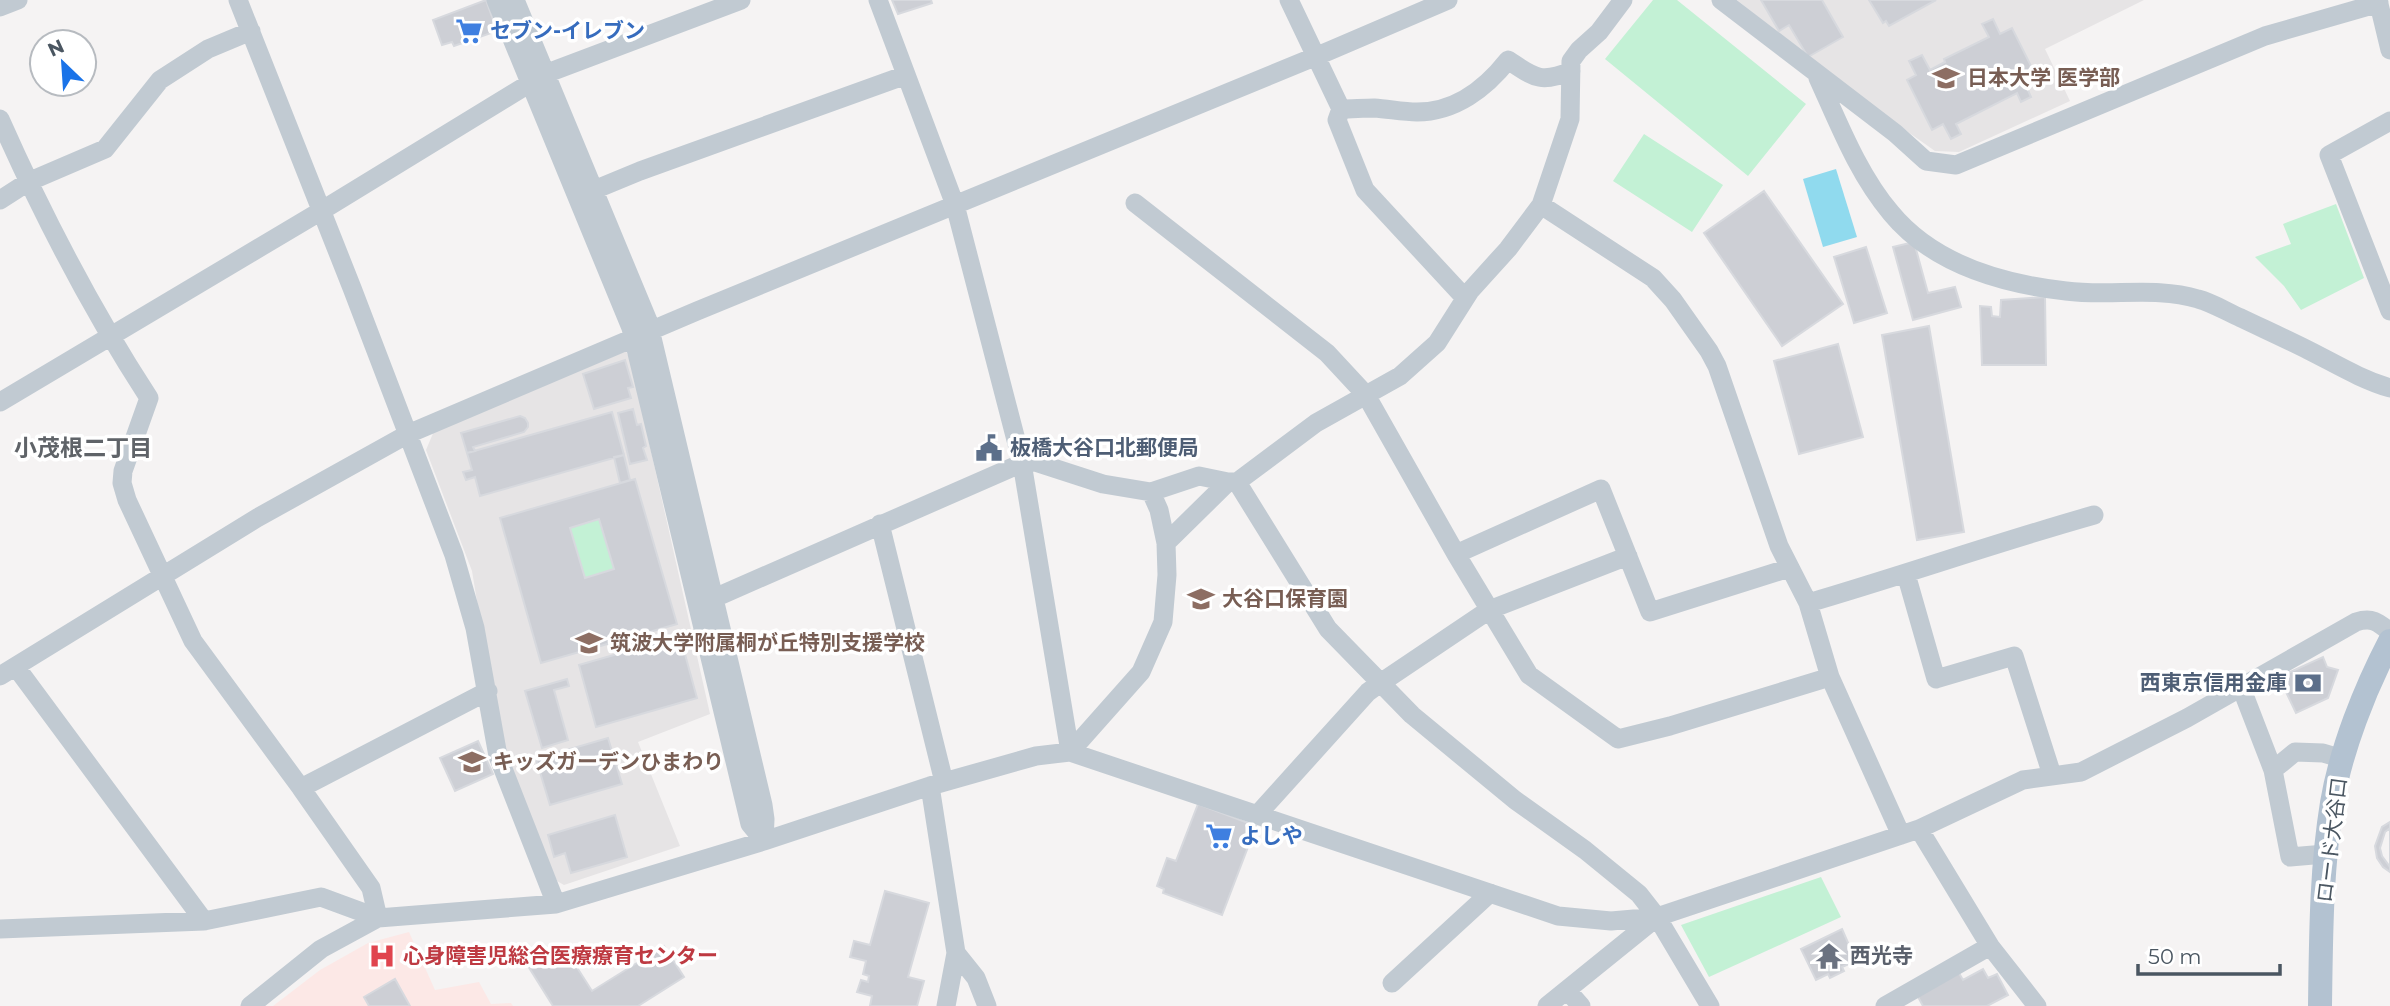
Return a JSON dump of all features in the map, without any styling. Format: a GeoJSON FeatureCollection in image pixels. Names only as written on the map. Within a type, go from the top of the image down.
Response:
{"type":"FeatureCollection","features":[{"type":"Feature","properties":{"kind":"main road","name":"ロード大谷口"},"geometry":{"type":"LineString","coordinates":[[2320,1006],[2325,854],[2333,800],[2343,759],[2366,691],[2390,641]]}},
{"type":"Feature","properties":{"kind":"street"},"geometry":{"type":"LineString","coordinates":[[0,6],[18,0]]}},
{"type":"Feature","properties":{"kind":"street"},"geometry":{"type":"LineString","coordinates":[[238,0],[454,555],[475,628],[498,756],[556,904]]}},
{"type":"Feature","properties":{"kind":"street"},"geometry":{"type":"LineString","coordinates":[[496,0],[594,190],[642,335],[706,602],[750,824],[764,841]]}},
{"type":"Feature","properties":{"kind":"street"},"geometry":{"type":"LineString","coordinates":[[515,0],[538,78],[642,335]]}},
{"type":"Feature","properties":{"kind":"street"},"geometry":{"type":"LineString","coordinates":[[0,402],[538,78],[741,0]]}},
{"type":"Feature","properties":{"kind":"street"},"geometry":{"type":"LineString","coordinates":[[878,0],[955,205],[1022,463],[1070,752]]}},
{"type":"Feature","properties":{"kind":"street"},"geometry":{"type":"LineString","coordinates":[[1289,0],[1341,109],[1337,120],[1364,190],[1465,298]]}},
{"type":"Feature","properties":{"kind":"street"},"geometry":{"type":"LineString","coordinates":[[204,921],[8,671],[257,518],[408,433],[1448,0]]}},
{"type":"Feature","properties":{"kind":"street"},"geometry":{"type":"LineString","coordinates":[[1166,544],[1232,482],[1315,423],[1400,376],[1437,343],[1465,298],[1520,235],[1541,205],[1570,119],[1571,61],[1599,32],[1623,0]]}},
{"type":"Feature","properties":{"kind":"street"},"geometry":{"type":"LineString","coordinates":[[1721,0],[1895,133],[1926,161],[1956,165],[2265,36],[2382,9],[2390,50]]}},
{"type":"Feature","properties":{"kind":"street"},"geometry":{"type":"LineString","coordinates":[[0,200],[28,182],[105,149],[160,80],[208,49],[251,32]]}},
{"type":"Feature","properties":{"kind":"street"},"geometry":{"type":"LineString","coordinates":[[1341,109],[1373,108],[1419,113],[1434,111],[1473,95],[1485,86],[1508,60],[1541,79],[1571,71]]}},
{"type":"Feature","properties":{"kind":"street"},"geometry":{"type":"LineString","coordinates":[[1816,74],[1867,178],[1891,213],[1926,244],[1955,260],[1981,274],[1998,279],[2068,292],[2175,293],[2201,299],[2341,368],[2390,388]]}},
{"type":"Feature","properties":{"kind":"street"},"geometry":{"type":"LineString","coordinates":[[594,190],[906,75]]}},
{"type":"Feature","properties":{"kind":"street"},"geometry":{"type":"LineString","coordinates":[[0,119],[28,182],[109,337],[149,398],[123,471],[122,483],[127,500],[163,578],[193,641],[371,888],[378,918]]}},
{"type":"Feature","properties":{"kind":"street"},"geometry":{"type":"LineString","coordinates":[[2390,121],[2329,155],[2390,311]]}},
{"type":"Feature","properties":{"kind":"street"},"geometry":{"type":"LineString","coordinates":[[1135,203],[1327,353],[1366,395],[1456,554],[1529,675],[1618,740],[1830,677]]}},
{"type":"Feature","properties":{"kind":"street"},"geometry":{"type":"LineString","coordinates":[[1541,205],[1653,278],[1673,300],[1709,351],[1717,366],[1759,492],[1789,568],[1808,603],[1830,677],[1910,832],[1990,946],[2037,1006]]}},
{"type":"Feature","properties":{"kind":"street"},"geometry":{"type":"LineString","coordinates":[[706,602],[1022,463],[1032,461],[1103,484],[1151,492],[1199,476],[1232,482],[1328,629],[1412,715],[1515,800],[1585,850],[1639,894],[1657,917],[1710,1006]]}},
{"type":"Feature","properties":{"kind":"street"},"geometry":{"type":"LineString","coordinates":[[1456,554],[1601,489],[1650,612],[1789,568]]}},
{"type":"Feature","properties":{"kind":"street"},"geometry":{"type":"LineString","coordinates":[[1070,752],[1141,672],[1163,622],[1167,575],[1166,544],[1159,510],[1151,492]]}},
{"type":"Feature","properties":{"kind":"street"},"geometry":{"type":"LineString","coordinates":[[1808,603],[2094,515]]}},
{"type":"Feature","properties":{"kind":"street"},"geometry":{"type":"LineString","coordinates":[[880,524],[937,784],[956,953],[946,1006]]}},
{"type":"Feature","properties":{"kind":"street"},"geometry":{"type":"LineString","coordinates":[[1257,815],[1368,692],[1379,684],[1489,610],[1628,556]]}},
{"type":"Feature","properties":{"kind":"street"},"geometry":{"type":"LineString","coordinates":[[1906,574],[1936,679],[2014,656],[2052,775]]}},
{"type":"Feature","properties":{"kind":"street"},"geometry":{"type":"LineString","coordinates":[[250,1006],[321,949],[378,918],[556,904],[764,841],[937,784],[1036,756],[1070,752],[1559,916],[1611,921],[1657,917],[1910,832],[2023,780],[2081,772],[2109,760],[2356,622],[2367,618],[2375,620],[2390,632]]}},
{"type":"Feature","properties":{"kind":"street"},"geometry":{"type":"LineString","coordinates":[[2241,687],[2273,770],[2290,857],[2325,854]]}},
{"type":"Feature","properties":{"kind":"street"},"geometry":{"type":"LineString","coordinates":[[301,788],[488,691]]}},
{"type":"Feature","properties":{"kind":"street"},"geometry":{"type":"LineString","coordinates":[[2273,770],[2295,752],[2323,753],[2343,759]]}},
{"type":"Feature","properties":{"kind":"street"},"geometry":{"type":"LineString","coordinates":[[1392,983],[1490,893]]}},
{"type":"Feature","properties":{"kind":"street"},"geometry":{"type":"LineString","coordinates":[[0,929],[204,921],[321,897],[378,918]]}},
{"type":"Feature","properties":{"kind":"street"},"geometry":{"type":"LineString","coordinates":[[1547,1006],[1657,917]]}},
{"type":"Feature","properties":{"kind":"street"},"geometry":{"type":"LineString","coordinates":[[1885,1006],[1990,946]]}},
{"type":"Feature","properties":{"kind":"street"},"geometry":{"type":"LineString","coordinates":[[956,953],[976,978],[987,1006]]}},
{"type":"Feature","properties":{"kind":"street"},"geometry":{"type":"LineString","coordinates":[[1567,990],[1581,1006]]}},
{"type":"Feature","properties":{"kind":"shaded area","name":"日本大学 医学部"},"geometry":{"type":"Polygon","coordinates":[[[1737,0],[2144,0],[2045,49],[2070,101],[1959,152],[1935,151],[1847,89],[1737,0]]]}},
{"type":"Feature","properties":{"kind":"shaded area","name":"筑波大学附属桐が丘特別支援学校"},"geometry":{"type":"Polygon","coordinates":[[[626,351],[631,362],[710,714],[638,742],[680,846],[564,885],[557,881],[502,751],[472,571],[426,450],[434,431],[626,351]]]}},
{"type":"Feature","properties":{"kind":"shaded area","name":"心身障害児総合医療療育センター"},"geometry":{"type":"Polygon","coordinates":[[[409,932],[435,990],[479,982],[491,1004],[511,1003],[513,1006],[273,1006],[320,970],[368,943],[409,932]]]}},
{"type":"Feature","properties":{"kind":"green space"},"geometry":{"type":"Polygon","coordinates":[[[1653,0],[1677,0],[1806,104],[1748,176],[1605,59],[1653,0]]]}},
{"type":"Feature","properties":{"kind":"green space"},"geometry":{"type":"Polygon","coordinates":[[[1644,134],[1723,185],[1692,232],[1613,181],[1644,134]]]}},
{"type":"Feature","properties":{"kind":"green space"},"geometry":{"type":"Polygon","coordinates":[[[2336,204],[2364,278],[2301,310],[2284,286],[2255,257],[2291,244],[2283,224],[2336,204]]]}},
{"type":"Feature","properties":{"kind":"green space"},"geometry":{"type":"Polygon","coordinates":[[[599,519],[614,569],[585,578],[570,528],[599,519]]]}},
{"type":"Feature","properties":{"kind":"green space"},"geometry":{"type":"Polygon","coordinates":[[[1821,877],[1841,917],[1709,977],[1681,925],[1821,877]]]}},
{"type":"Feature","properties":{"kind":"water"},"geometry":{"type":"Polygon","coordinates":[[[1836,169],[1857,237],[1823,247],[1803,179],[1836,169]]]}},
{"type":"Feature","properties":{"kind":"building"},"geometry":{"type":"Polygon","coordinates":[[[486,0],[497,31],[454,46],[452,42],[442,45],[433,20],[486,0]]]}},
{"type":"Feature","properties":{"kind":"building"},"geometry":{"type":"Polygon","coordinates":[[[892,0],[931,0],[932,3],[898,14],[892,0]]]}},
{"type":"Feature","properties":{"kind":"building"},"geometry":{"type":"Polygon","coordinates":[[[1761,0],[1822,0],[1843,37],[1808,57],[1789,25],[1779,31],[1761,0]]]}},
{"type":"Feature","properties":{"kind":"building"},"geometry":{"type":"Polygon","coordinates":[[[1869,0],[1936,0],[1889,26],[1886,21],[1883,23],[1869,0]]]}},
{"type":"Feature","properties":{"kind":"building"},"geometry":{"type":"Polygon","coordinates":[[[1993,19],[2000,34],[2012,28],[2036,76],[2024,81],[2031,97],[2021,102],[2017,93],[1956,124],[1961,134],[1951,139],[1943,124],[1932,130],[1907,80],[1916,75],[1909,61],[1922,55],[1930,70],[1945,62],[1944,59],[1989,37],[1982,24],[1993,19]]]}},
{"type":"Feature","properties":{"kind":"building"},"geometry":{"type":"Polygon","coordinates":[[[1764,191],[1843,304],[1782,346],[1704,233],[1764,191]]]}},
{"type":"Feature","properties":{"kind":"building"},"geometry":{"type":"Polygon","coordinates":[[[1914,242],[1928,293],[1955,287],[1961,307],[1913,320],[1893,247],[1914,242]]]}},
{"type":"Feature","properties":{"kind":"building"},"geometry":{"type":"Polygon","coordinates":[[[1866,247],[1887,313],[1854,323],[1834,257],[1866,247]]]}},
{"type":"Feature","properties":{"kind":"building"},"geometry":{"type":"Polygon","coordinates":[[[2045,297],[2046,365],[1982,365],[1980,306],[1991,307],[1992,316],[2000,317],[2001,300],[2045,297]]]}},
{"type":"Feature","properties":{"kind":"building"},"geometry":{"type":"Polygon","coordinates":[[[1929,326],[1964,532],[1917,540],[1882,335],[1929,326]]]}},
{"type":"Feature","properties":{"kind":"building"},"geometry":{"type":"Polygon","coordinates":[[[1838,344],[1863,437],[1799,454],[1774,361],[1838,344]]]}},
{"type":"Feature","properties":{"kind":"building"},"geometry":{"type":"Polygon","coordinates":[[[625,360],[633,387],[628,388],[631,398],[594,409],[583,374],[625,360]]]}},
{"type":"Feature","properties":{"kind":"building"},"geometry":{"type":"Polygon","coordinates":[[[633,409],[637,425],[641,424],[647,460],[630,464],[618,413],[633,409]]]}},
{"type":"Feature","properties":{"kind":"building"},"geometry":{"type":"Polygon","coordinates":[[[612,412],[624,455],[480,496],[475,477],[466,480],[463,472],[472,470],[467,453],[612,412]]]}},
{"type":"Feature","properties":{"kind":"building"},"geometry":{"type":"Polygon","coordinates":[[[520,416],[528,423],[524,432],[473,447],[475,451],[467,453],[461,433],[520,416]]]}},
{"type":"Feature","properties":{"kind":"building"},"geometry":{"type":"Polygon","coordinates":[[[624,455],[630,480],[620,483],[614,457],[624,455]]]}},
{"type":"Feature","properties":{"kind":"building"},"geometry":{"type":"Polygon","coordinates":[[[635,479],[677,624],[541,663],[500,518],[635,479]],[[599,519],[570,528],[585,578],[614,569],[599,519]]]}},
{"type":"Feature","properties":{"kind":"building"},"geometry":{"type":"Polygon","coordinates":[[[680,636],[697,698],[596,727],[579,665],[680,636]]]}},
{"type":"Feature","properties":{"kind":"building"},"geometry":{"type":"Polygon","coordinates":[[[2323,657],[2327,667],[2338,670],[2328,698],[2296,713],[2279,677],[2323,657]]]}},
{"type":"Feature","properties":{"kind":"building"},"geometry":{"type":"Polygon","coordinates":[[[567,679],[569,686],[554,690],[568,740],[542,748],[525,691],[567,679]]]}},
{"type":"Feature","properties":{"kind":"building"},"geometry":{"type":"Polygon","coordinates":[[[608,738],[622,784],[550,805],[536,759],[608,738]]]}},
{"type":"Feature","properties":{"kind":"building"},"geometry":{"type":"Polygon","coordinates":[[[478,741],[493,774],[455,791],[440,758],[478,741]]]}},
{"type":"Feature","properties":{"kind":"building"},"geometry":{"type":"Polygon","coordinates":[[[1198,804],[1256,826],[1222,915],[1163,893],[1164,889],[1157,886],[1167,858],[1176,861],[1198,804]]]}},
{"type":"Feature","properties":{"kind":"building"},"geometry":{"type":"Polygon","coordinates":[[[615,815],[627,857],[571,873],[565,853],[554,857],[548,835],[615,815]]]}},
{"type":"Feature","properties":{"kind":"building"},"geometry":{"type":"Polygon","coordinates":[[[2390,822],[2390,872],[2377,858],[2375,846],[2382,827],[2390,822]]]}},
{"type":"Feature","properties":{"kind":"building"},"geometry":{"type":"Polygon","coordinates":[[[2390,828],[2390,867],[2380,848],[2385,832],[2390,828]]]}},
{"type":"Feature","properties":{"kind":"building"},"geometry":{"type":"Polygon","coordinates":[[[885,891],[929,903],[908,977],[924,981],[917,1006],[870,1006],[872,996],[857,992],[861,980],[868,982],[869,976],[863,974],[866,961],[850,957],[854,941],[870,945],[885,891]]]}},
{"type":"Feature","properties":{"kind":"building"},"geometry":{"type":"Polygon","coordinates":[[[1842,929],[1856,961],[1842,967],[1844,971],[1830,978],[1828,974],[1816,980],[1801,949],[1842,929]]]}},
{"type":"Feature","properties":{"kind":"building"},"geometry":{"type":"Polygon","coordinates":[[[562,944],[592,991],[664,946],[684,977],[638,1006],[553,1006],[528,966],[562,944]]]}},
{"type":"Feature","properties":{"kind":"building"},"geometry":{"type":"Polygon","coordinates":[[[1983,969],[1988,978],[1997,974],[2008,995],[1987,1006],[1923,1006],[1917,995],[1959,973],[1963,980],[1983,969]]]}},
{"type":"Feature","properties":{"kind":"building"},"geometry":{"type":"Polygon","coordinates":[[[395,979],[410,1006],[369,1006],[364,997],[395,979]]]}},
{"type":"Feature","properties":{"kind":"place","name":"セブン-イレブン"},"geometry":{"type":"Point","coordinates":[469,31]}},
{"type":"Feature","properties":{"kind":"place","name":"日本大学 医学部"},"geometry":{"type":"Point","coordinates":[1946,78]}},
{"type":"Feature","properties":{"kind":"place","name":"板橋大谷口北郵便局"},"geometry":{"type":"Point","coordinates":[989,448]}},
{"type":"Feature","properties":{"kind":"place","name":"大谷口保育園"},"geometry":{"type":"Point","coordinates":[1201,599]}},
{"type":"Feature","properties":{"kind":"place","name":"筑波大学附属桐が丘特別支援学校"},"geometry":{"type":"Point","coordinates":[589,643]}},
{"type":"Feature","properties":{"kind":"place","name":"西東京信用金庫"},"geometry":{"type":"Point","coordinates":[2308,683]}},
{"type":"Feature","properties":{"kind":"place","name":"キッズガーデンひまわり"},"geometry":{"type":"Point","coordinates":[472,762]}},
{"type":"Feature","properties":{"kind":"place","name":"よしや"},"geometry":{"type":"Point","coordinates":[1219,836]}},
{"type":"Feature","properties":{"kind":"place","name":"心身障害児総合医療療育センター"},"geometry":{"type":"Point","coordinates":[382,956]}},
{"type":"Feature","properties":{"kind":"place","name":"西光寺"},"geometry":{"type":"Point","coordinates":[1829,956]}},
{"type":"Feature","properties":{"kind":"district","name":"小茂根二丁目"},"geometry":{"type":"Point","coordinates":[83,448]}}]}
